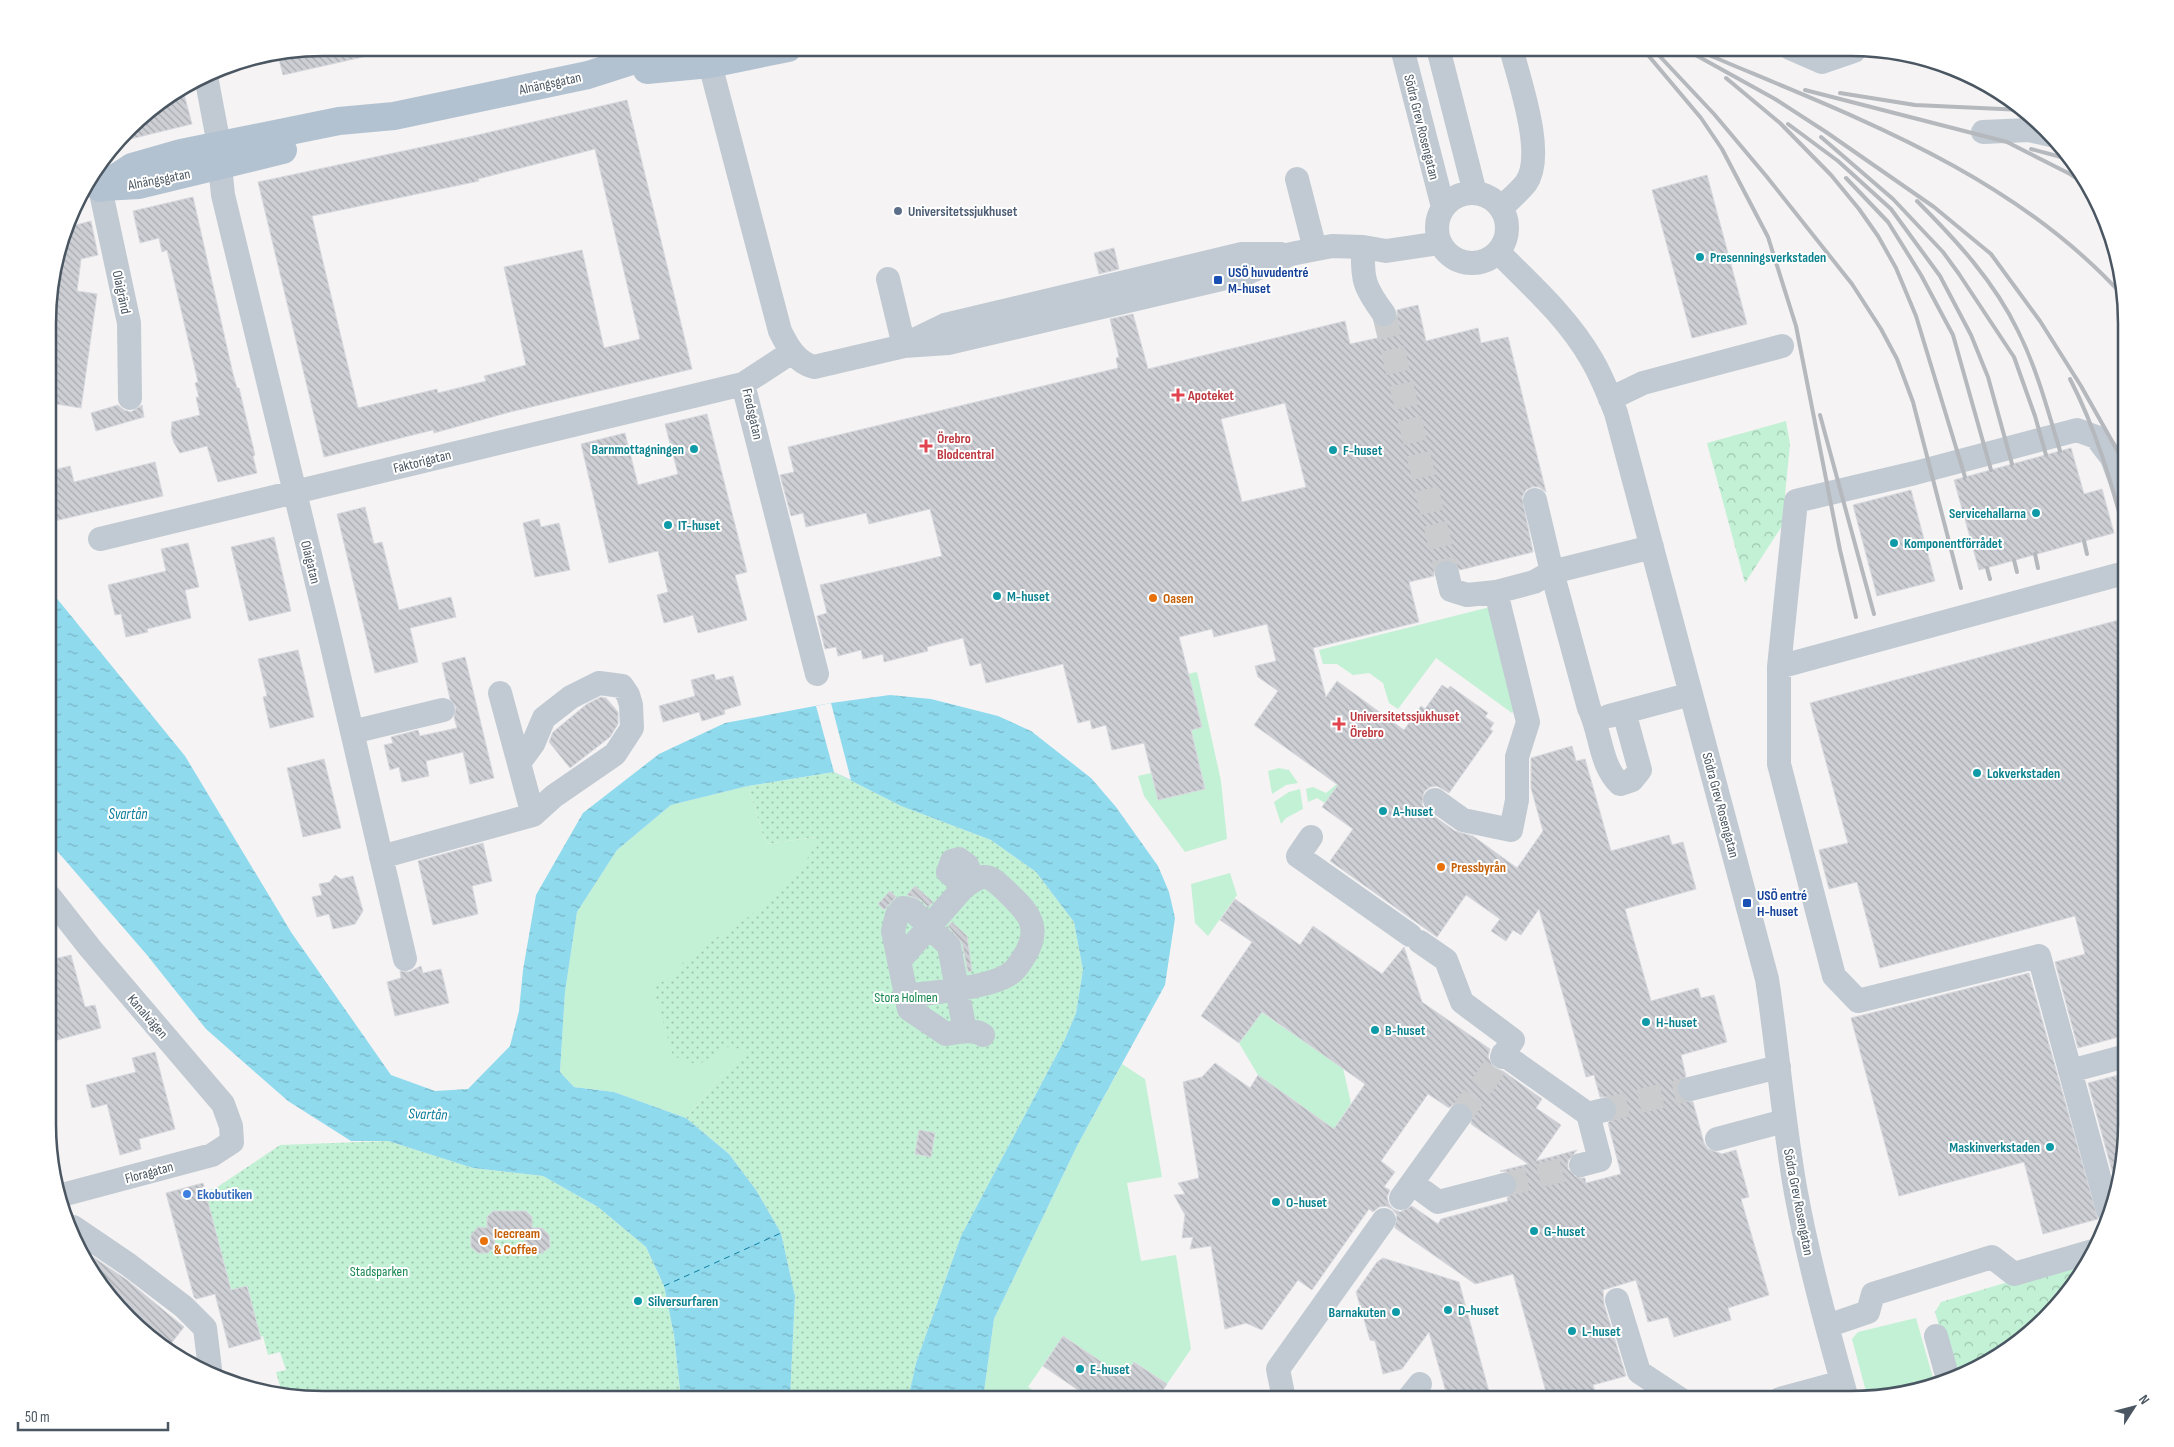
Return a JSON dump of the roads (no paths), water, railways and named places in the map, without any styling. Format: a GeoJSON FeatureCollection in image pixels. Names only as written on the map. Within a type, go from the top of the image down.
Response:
{"type":"FeatureCollection","features":[{"type":"Feature","properties":{"kind":"main road","name":"Alnängsgatan"},"geometry":{"type":"LineString","coordinates":[[588,75],[647,56]]}},
{"type":"Feature","properties":{"kind":"main road","name":"Alnängsgatan"},"geometry":{"type":"LineString","coordinates":[[93,189],[132,167],[220,155],[338,121],[394,116],[588,75],[708,56]]}},
{"type":"Feature","properties":{"kind":"street"},"geometry":{"type":"LineString","coordinates":[[708,56],[780,331],[792,352],[805,365],[814,367],[904,346],[948,343],[1247,273],[1292,254],[1315,248],[1342,245],[1386,251],[1440,244]]}},
{"type":"Feature","properties":{"kind":"street","name":"Södra Grev Rosengatan"},"geometry":{"type":"LineString","coordinates":[[1404,56],[1443,207]]}},
{"type":"Feature","properties":{"kind":"street"},"geometry":{"type":"LineString","coordinates":[[1440,56],[1475,193]]}},
{"type":"Feature","properties":{"kind":"street"},"geometry":{"type":"LineString","coordinates":[[1501,208],[1526,183],[1533,166],[1532,136],[1513,56]]}},
{"type":"Feature","properties":{"kind":"street"},"geometry":{"type":"LineString","coordinates":[[1808,56],[1822,62],[1839,56]]}},
{"type":"Feature","properties":{"kind":"street","name":"Olaigatan"},"geometry":{"type":"LineString","coordinates":[[207,83],[220,155],[223,195],[405,959]]}},
{"type":"Feature","properties":{"kind":"street"},"geometry":{"type":"LineString","coordinates":[[1983,132],[2029,130],[2038,132]]}},
{"type":"Feature","properties":{"kind":"street"},"geometry":{"type":"LineString","coordinates":[[1297,179],[1315,248]]}},
{"type":"Feature","properties":{"kind":"street","name":"Olaigränd"},"geometry":{"type":"LineString","coordinates":[[92,190],[128,323],[130,398]]}},
{"type":"Feature","properties":{"kind":"street"},"geometry":{"type":"LineString","coordinates":[[1475,193],[1488,197],[1501,208],[1505,216],[1507,231],[1498,252],[1480,263],[1465,263],[1450,257],[1440,244],[1436,223],[1443,207],[1454,197],[1475,193]]}},
{"type":"Feature","properties":{"kind":"street"},"geometry":{"type":"LineString","coordinates":[[1364,247],[1362,270],[1367,292],[1384,314]]}},
{"type":"Feature","properties":{"kind":"street","name":"Södra Grev Rosengatan"},"geometry":{"type":"LineString","coordinates":[[1498,252],[1556,310],[1574,332],[1592,359],[1610,399],[1692,694],[1767,979],[1784,1121],[1800,1212],[1844,1390]]}},
{"type":"Feature","properties":{"kind":"street"},"geometry":{"type":"LineString","coordinates":[[888,280],[904,346]]}},
{"type":"Feature","properties":{"kind":"street"},"geometry":{"type":"LineString","coordinates":[[1610,399],[1642,383],[1782,346]]}},
{"type":"Feature","properties":{"kind":"street","name":"Fredsgatan"},"geometry":{"type":"LineString","coordinates":[[792,352],[743,384],[817,674]]}},
{"type":"Feature","properties":{"kind":"street","name":"Faktorigatan"},"geometry":{"type":"LineString","coordinates":[[100,539],[743,384]]}},
{"type":"Feature","properties":{"kind":"street"},"geometry":{"type":"LineString","coordinates":[[2106,1203],[2039,956],[1858,1001],[1834,976],[1779,764],[1779,667],[1796,501],[1915,473],[2077,430],[2096,437],[2112,458],[2118,474]]}},
{"type":"Feature","properties":{"kind":"street"},"geometry":{"type":"LineString","coordinates":[[1535,500],[1552,572],[1589,708],[1595,720],[1610,775],[1620,784],[1632,780],[1640,770],[1624,712]]}},
{"type":"Feature","properties":{"kind":"street"},"geometry":{"type":"LineString","coordinates":[[1447,573],[1451,590],[1467,595],[1496,592],[1534,582],[1552,572],[1652,547]]}},
{"type":"Feature","properties":{"kind":"street"},"geometry":{"type":"LineString","coordinates":[[1779,667],[2117,575]]}},
{"type":"Feature","properties":{"kind":"street"},"geometry":{"type":"LineString","coordinates":[[1435,800],[1463,820],[1510,830],[1517,800],[1517,757],[1528,722],[1496,592]]}},
{"type":"Feature","properties":{"kind":"street"},"geometry":{"type":"LineString","coordinates":[[381,856],[533,815],[554,796],[615,754],[632,728],[631,705],[628,695],[622,686],[599,684],[571,698],[544,718],[533,744],[519,763]]}},
{"type":"Feature","properties":{"kind":"street"},"geometry":{"type":"LineString","coordinates":[[500,693],[533,815]]}},
{"type":"Feature","properties":{"kind":"street"},"geometry":{"type":"LineString","coordinates":[[1595,720],[1692,694]]}},
{"type":"Feature","properties":{"kind":"street"},"geometry":{"type":"LineString","coordinates":[[352,732],[442,710]]}},
{"type":"Feature","properties":{"kind":"street"},"geometry":{"type":"LineString","coordinates":[[1311,838],[1298,856],[1446,960],[1462,1002],[1513,1040],[1503,1056],[1596,1112],[1600,1160],[1581,1165]]}},
{"type":"Feature","properties":{"kind":"street"},"geometry":{"type":"LineString","coordinates":[[900,960],[969,884],[982,877],[992,878],[1029,915],[1032,926],[1030,946],[1012,973],[1001,979],[907,996]]}},
{"type":"Feature","properties":{"kind":"street","name":"Kanalvägen"},"geometry":{"type":"LineString","coordinates":[[56,905],[90,948],[223,1104],[231,1126],[232,1142]]}},
{"type":"Feature","properties":{"kind":"street"},"geometry":{"type":"LineString","coordinates":[[903,908],[912,910],[930,926],[949,946],[957,988],[974,1033],[946,1034],[909,1009],[893,931],[897,915],[903,908]]}},
{"type":"Feature","properties":{"kind":"street"},"geometry":{"type":"LineString","coordinates":[[2070,1071],[2118,1058]]}},
{"type":"Feature","properties":{"kind":"street"},"geometry":{"type":"LineString","coordinates":[[1690,1089],[1779,1068]]}},
{"type":"Feature","properties":{"kind":"street"},"geometry":{"type":"LineString","coordinates":[[1460,1116],[1406,1190],[1438,1202],[1504,1185]]}},
{"type":"Feature","properties":{"kind":"street"},"geometry":{"type":"LineString","coordinates":[[1717,1139],[1784,1121]]}},
{"type":"Feature","properties":{"kind":"street","name":"Floragatan"},"geometry":{"type":"LineString","coordinates":[[65,1194],[212,1156],[232,1142]]}},
{"type":"Feature","properties":{"kind":"street"},"geometry":{"type":"LineString","coordinates":[[1282,1391],[1278,1369],[1384,1220]]}},
{"type":"Feature","properties":{"kind":"street"},"geometry":{"type":"LineString","coordinates":[[79,1231],[129,1265],[184,1307],[205,1328],[210,1365]]}},
{"type":"Feature","properties":{"kind":"street"},"geometry":{"type":"LineString","coordinates":[[1827,1326],[1868,1312],[1873,1294],[1992,1257],[2014,1274],[2083,1255]]}},
{"type":"Feature","properties":{"kind":"street"},"geometry":{"type":"LineString","coordinates":[[1617,1300],[1639,1372],[1668,1391]]}},
{"type":"Feature","properties":{"kind":"street"},"geometry":{"type":"LineString","coordinates":[[1936,1336],[1946,1373]]}},
{"type":"Feature","properties":{"kind":"water","name":"Svartån"},"geometry":{"type":"Polygon","coordinates":[[[56,597],[185,756],[291,932],[391,1075],[435,1091],[468,1089],[510,1046],[519,1011],[523,970],[536,895],[583,813],[659,754],[725,723],[831,703],[890,695],[931,699],[998,716],[1031,731],[1091,778],[1116,807],[1158,866],[1169,892],[1175,918],[1165,985],[1077,1146],[994,1319],[984,1391],[910,1391],[916,1363],[961,1236],[1065,1039],[1076,1013],[1083,970],[1074,922],[1036,872],[991,840],[901,806],[834,772],[748,786],[671,805],[617,850],[577,912],[565,992],[560,1072],[574,1087],[614,1092],[686,1118],[729,1154],[756,1190],[781,1233],[795,1296],[790,1391],[680,1391],[674,1335],[664,1286],[646,1247],[598,1207],[543,1176],[473,1168],[388,1141],[351,1141],[288,1101],[206,1029],[147,955],[56,848],[56,597]]]}},
{"type":"Feature","properties":{"kind":"tunnel"},"geometry":{"type":"LineString","coordinates":[[1384,314],[1447,573]]}},
{"type":"Feature","properties":{"kind":"tunnel"},"geometry":{"type":"LineString","coordinates":[[1460,1116],[1502,1057]]}},
{"type":"Feature","properties":{"kind":"tunnel"},"geometry":{"type":"LineString","coordinates":[[1604,1110],[1690,1089]]}},
{"type":"Feature","properties":{"kind":"tunnel"},"geometry":{"type":"LineString","coordinates":[[1504,1185],[1581,1165]]}},
{"type":"Feature","properties":{"kind":"railway"},"geometry":{"type":"LineString","coordinates":[[1649,56],[1701,118],[1722,149],[1768,237],[1796,326],[1840,550],[1856,617]]}},
{"type":"Feature","properties":{"kind":"railway"},"geometry":{"type":"LineString","coordinates":[[1660,56],[1714,114],[1767,177],[1852,284],[1881,329],[1897,359],[1913,402],[1961,588]]}},
{"type":"Feature","properties":{"kind":"railway"},"geometry":{"type":"LineString","coordinates":[[1697,56],[1775,99],[1826,132],[1934,207],[1991,254],[2040,321],[2081,386],[2118,452]]}},
{"type":"Feature","properties":{"kind":"railway"},"geometry":{"type":"LineString","coordinates":[[1711,56],[1878,127],[1932,154],[1984,184],[2035,217],[2082,255],[2115,288]]}},
{"type":"Feature","properties":{"kind":"railway"},"geometry":{"type":"LineString","coordinates":[[1726,78],[1780,123],[1831,175],[1878,236],[1896,268],[1916,316],[1965,477]]}},
{"type":"Feature","properties":{"kind":"railway"},"geometry":{"type":"LineString","coordinates":[[1805,90],[2007,142],[2074,177]]}},
{"type":"Feature","properties":{"kind":"railway"},"geometry":{"type":"LineString","coordinates":[[1840,93],[1915,105],[2011,109]]}},
{"type":"Feature","properties":{"kind":"railway"},"geometry":{"type":"LineString","coordinates":[[1788,124],[1838,161],[1891,209],[1940,276],[1971,335],[1988,377],[2012,464]]}},
{"type":"Feature","properties":{"kind":"railway"},"geometry":{"type":"LineString","coordinates":[[1821,137],[1893,199],[1943,252],[1959,274],[2014,357],[2035,416],[2046,455]]}},
{"type":"Feature","properties":{"kind":"railway"},"geometry":{"type":"LineString","coordinates":[[2031,149],[2060,157]]}},
{"type":"Feature","properties":{"kind":"railway"},"geometry":{"type":"LineString","coordinates":[[1846,178],[1888,222],[1921,275],[1953,335],[1991,470]]}},
{"type":"Feature","properties":{"kind":"railway"},"geometry":{"type":"LineString","coordinates":[[1917,201],[1973,262],[1998,295],[2018,331],[2031,360],[2060,451]]}},
{"type":"Feature","properties":{"kind":"railway"},"geometry":{"type":"LineString","coordinates":[[2070,379],[2088,417],[2109,476],[2118,508]]}},
{"type":"Feature","properties":{"kind":"railway"},"geometry":{"type":"LineString","coordinates":[[1820,415],[1874,614]]}},
{"type":"Feature","properties":{"kind":"railway"},"geometry":{"type":"LineString","coordinates":[[2084,541],[2087,554]]}},
{"type":"Feature","properties":{"kind":"railway"},"geometry":{"type":"LineString","coordinates":[[2035,554],[2038,568]]}},
{"type":"Feature","properties":{"kind":"railway"},"geometry":{"type":"LineString","coordinates":[[2014,560],[2017,572]]}},
{"type":"Feature","properties":{"kind":"railway"},"geometry":{"type":"LineString","coordinates":[[1987,568],[1990,579]]}},
{"type":"Feature","properties":{"kind":"place","name":"Universitetssjukhuset"},"geometry":{"type":"Point","coordinates":[898,211]}},
{"type":"Feature","properties":{"kind":"place","name":"Presenningsverkstaden"},"geometry":{"type":"Point","coordinates":[1700,257]}},
{"type":"Feature","properties":{"kind":"place","name":"USÖ huvudentré M-huset"},"geometry":{"type":"Point","coordinates":[1218,280]}},
{"type":"Feature","properties":{"kind":"place","name":"Apoteket"},"geometry":{"type":"Point","coordinates":[1178,395]}},
{"type":"Feature","properties":{"kind":"place","name":"Örebro Blodcentral"},"geometry":{"type":"Point","coordinates":[926,446]}},
{"type":"Feature","properties":{"kind":"place","name":"Barnmottagningen"},"geometry":{"type":"Point","coordinates":[694,449]}},
{"type":"Feature","properties":{"kind":"place","name":"F-huset"},"geometry":{"type":"Point","coordinates":[1333,450]}},
{"type":"Feature","properties":{"kind":"place","name":"Servicehallarna"},"geometry":{"type":"Point","coordinates":[2036,513]}},
{"type":"Feature","properties":{"kind":"place","name":"IT-huset"},"geometry":{"type":"Point","coordinates":[668,525]}},
{"type":"Feature","properties":{"kind":"place","name":"Komponentförrådet"},"geometry":{"type":"Point","coordinates":[1894,543]}},
{"type":"Feature","properties":{"kind":"place","name":"M-huset"},"geometry":{"type":"Point","coordinates":[997,596]}},
{"type":"Feature","properties":{"kind":"place","name":"Oasen"},"geometry":{"type":"Point","coordinates":[1153,598]}},
{"type":"Feature","properties":{"kind":"place","name":"Universitetssjukhuset Örebro"},"geometry":{"type":"Point","coordinates":[1339,724]}},
{"type":"Feature","properties":{"kind":"place","name":"Lokverkstaden"},"geometry":{"type":"Point","coordinates":[1977,773]}},
{"type":"Feature","properties":{"kind":"place","name":"A-huset"},"geometry":{"type":"Point","coordinates":[1383,811]}},
{"type":"Feature","properties":{"kind":"place","name":"Pressbyrån"},"geometry":{"type":"Point","coordinates":[1441,867]}},
{"type":"Feature","properties":{"kind":"place","name":"USÖ entré H-huset"},"geometry":{"type":"Point","coordinates":[1747,903]}},
{"type":"Feature","properties":{"kind":"place","name":"H-huset"},"geometry":{"type":"Point","coordinates":[1646,1022]}},
{"type":"Feature","properties":{"kind":"place","name":"B-huset"},"geometry":{"type":"Point","coordinates":[1375,1030]}},
{"type":"Feature","properties":{"kind":"place","name":"Maskinverkstaden"},"geometry":{"type":"Point","coordinates":[2050,1147]}},
{"type":"Feature","properties":{"kind":"place","name":"Ekobutiken"},"geometry":{"type":"Point","coordinates":[187,1194]}},
{"type":"Feature","properties":{"kind":"place","name":"O-huset"},"geometry":{"type":"Point","coordinates":[1276,1202]}},
{"type":"Feature","properties":{"kind":"place","name":"G-huset"},"geometry":{"type":"Point","coordinates":[1534,1231]}},
{"type":"Feature","properties":{"kind":"place","name":"Icecream & Coffee"},"geometry":{"type":"Point","coordinates":[484,1241]}},
{"type":"Feature","properties":{"kind":"place","name":"Silversurfaren"},"geometry":{"type":"Point","coordinates":[638,1301]}},
{"type":"Feature","properties":{"kind":"place","name":"D-huset"},"geometry":{"type":"Point","coordinates":[1448,1310]}},
{"type":"Feature","properties":{"kind":"place","name":"Barnakuten"},"geometry":{"type":"Point","coordinates":[1396,1312]}},
{"type":"Feature","properties":{"kind":"place","name":"L-huset"},"geometry":{"type":"Point","coordinates":[1572,1331]}},
{"type":"Feature","properties":{"kind":"place","name":"E-huset"},"geometry":{"type":"Point","coordinates":[1080,1369]}},
{"type":"Feature","properties":{"kind":"park label","name":"Stora Holmen"},"geometry":{"type":"Point","coordinates":[906,997]}},
{"type":"Feature","properties":{"kind":"park label","name":"Stadsparken"},"geometry":{"type":"Point","coordinates":[379,1271]}}]}
